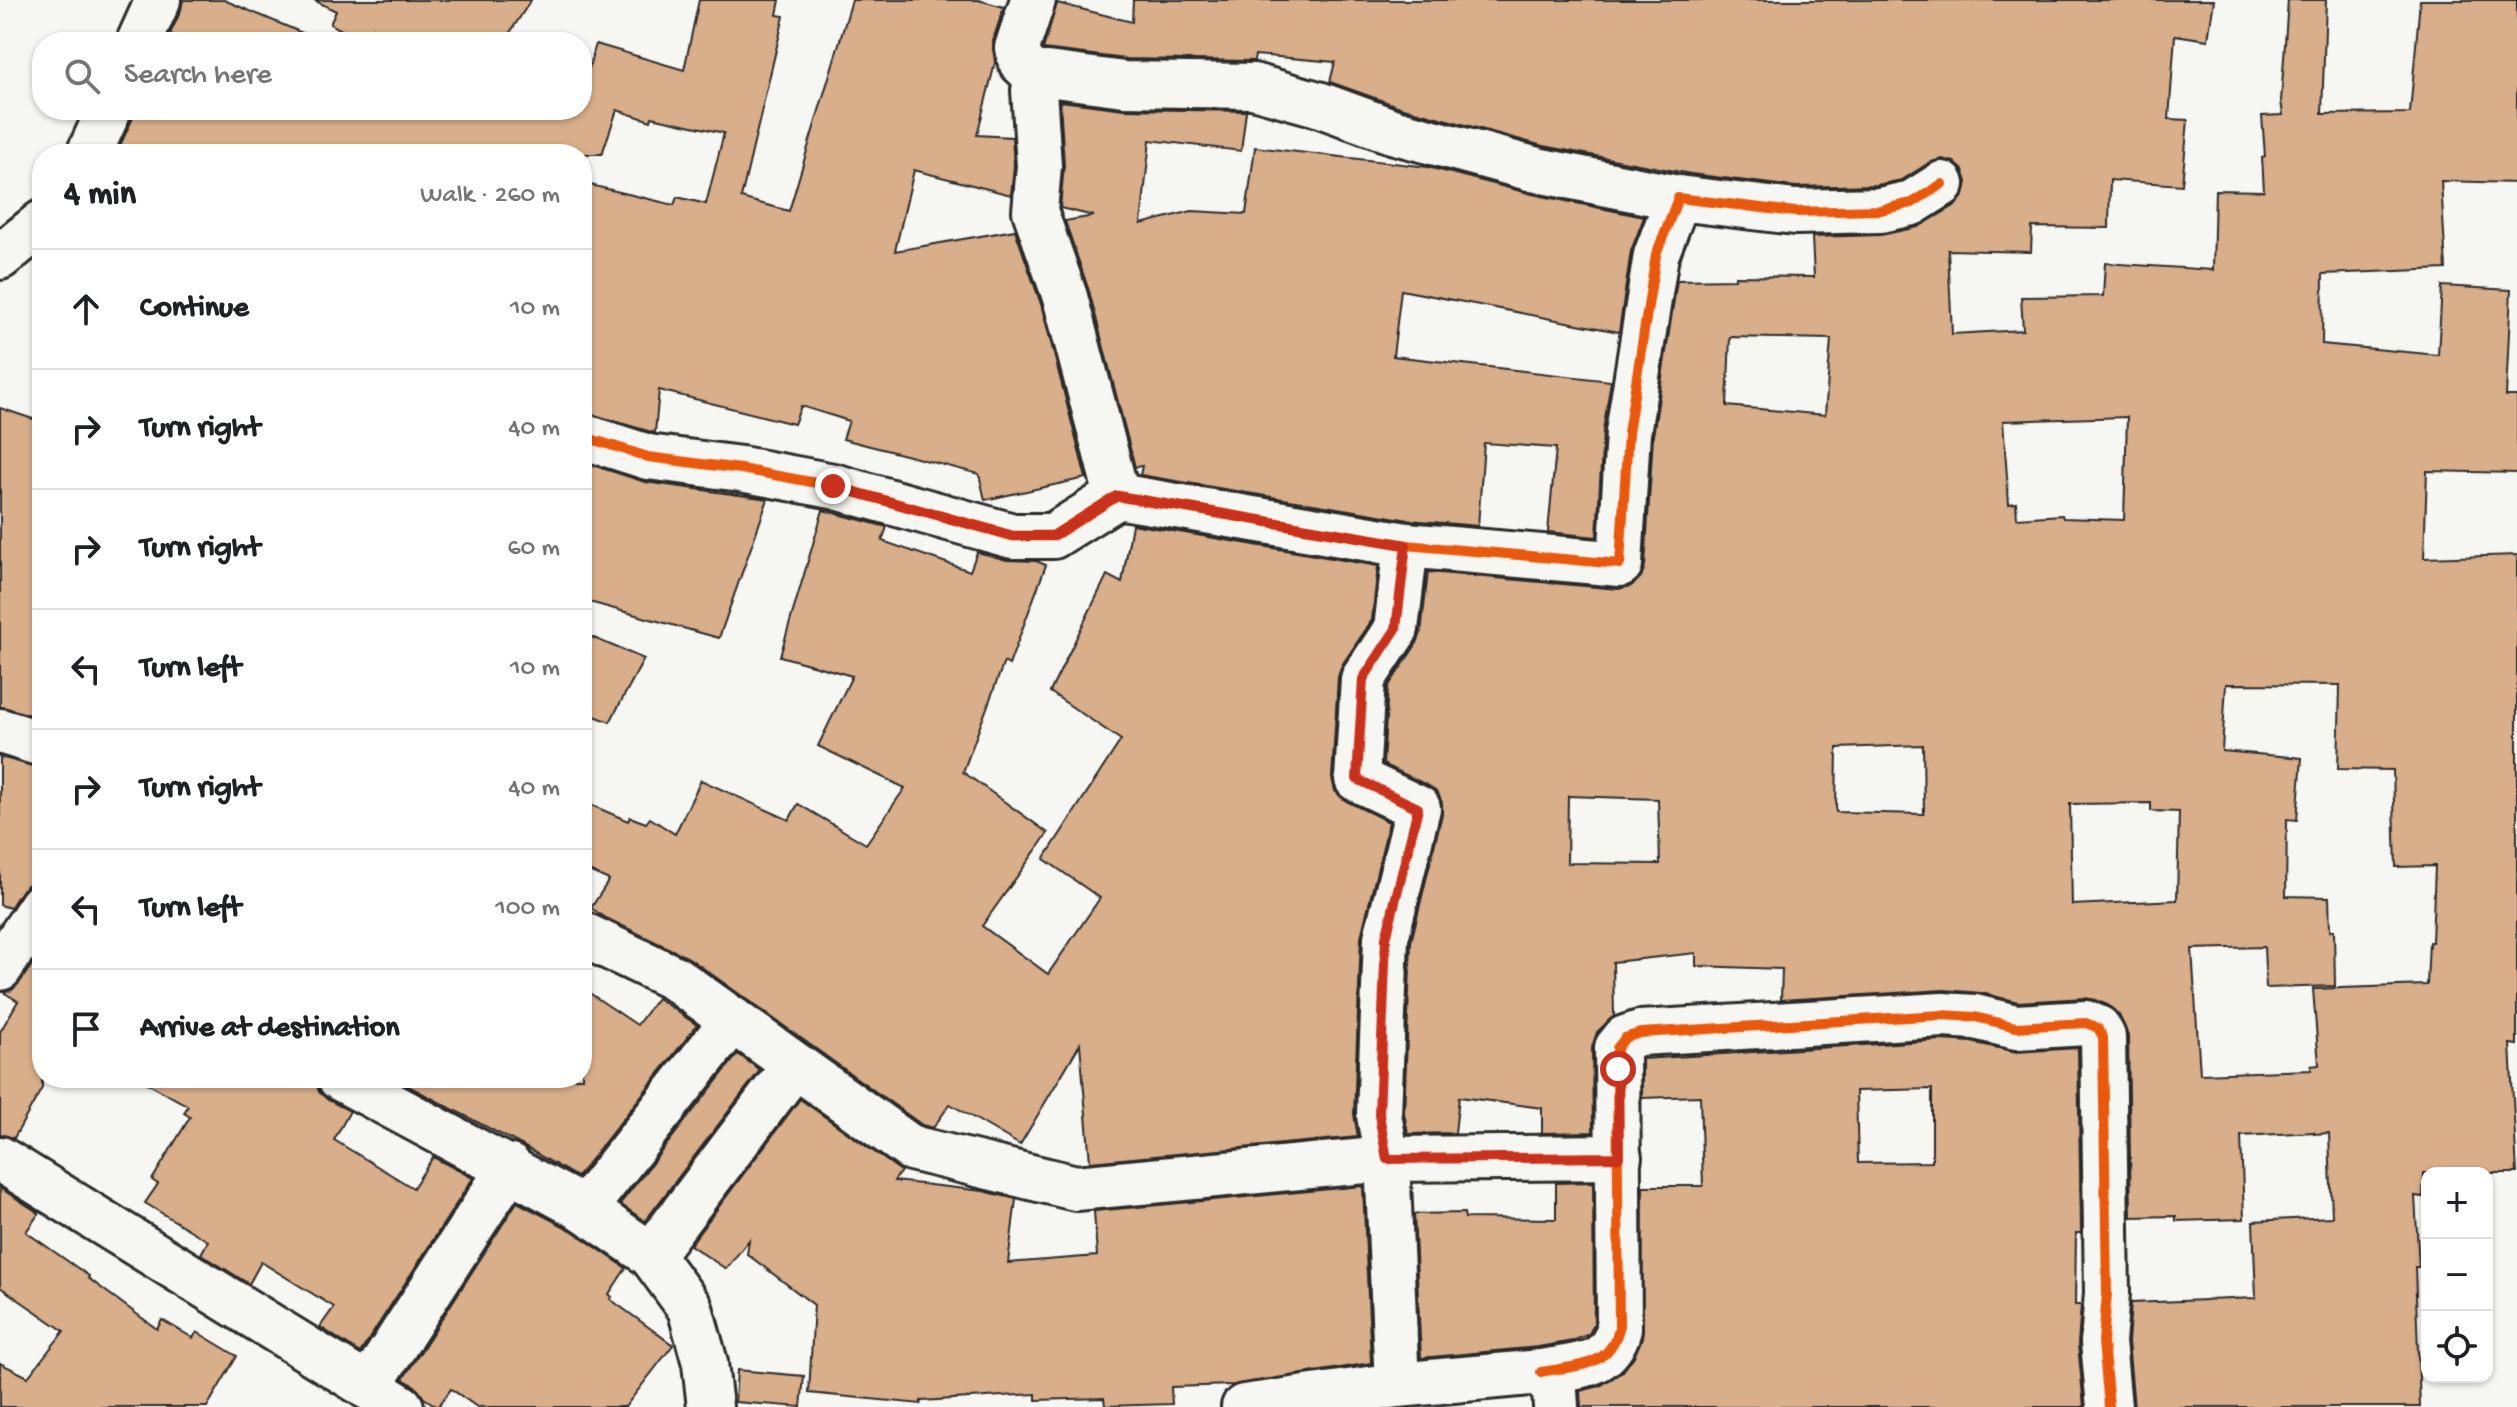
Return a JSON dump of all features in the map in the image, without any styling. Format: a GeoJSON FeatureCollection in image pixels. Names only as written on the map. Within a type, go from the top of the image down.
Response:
{"type":"FeatureCollection","features":[{"type":"Feature","properties":{"kind":"street"},"geometry":{"type":"LineString","coordinates":[[144,32],[158,0]]}},
{"type":"Feature","properties":{"kind":"street"},"geometry":{"type":"LineString","coordinates":[[1033,0],[1017,48],[1021,62],[1040,80]]}},
{"type":"Feature","properties":{"kind":"street"},"geometry":{"type":"LineString","coordinates":[[1117,496],[1065,297],[1035,211],[1039,166],[1034,90],[1047,74],[1124,84],[1253,86],[1318,104],[1392,131],[1537,170],[1678,198],[1795,212],[1880,210],[1912,203],[1942,184]]}},
{"type":"Feature","properties":{"kind":"street"},"geometry":{"type":"LineString","coordinates":[[94,144],[104,120]]}},
{"type":"Feature","properties":{"kind":"street"},"geometry":{"type":"LineString","coordinates":[[592,439],[648,457],[741,469],[833,486],[1013,536],[1053,536],[1117,496],[1406,545],[1620,564],[1628,433],[1656,255],[1678,198]]}},
{"type":"Feature","properties":{"kind":"street"},"geometry":{"type":"LineString","coordinates":[[2,253],[32,230]]}},
{"type":"Feature","properties":{"kind":"street"},"geometry":{"type":"LineString","coordinates":[[1397,1385],[1387,1159],[1379,1115],[1386,938],[1418,808],[1357,779],[1363,679],[1396,629],[1406,545]]}},
{"type":"Feature","properties":{"kind":"street"},"geometry":{"type":"LineString","coordinates":[[0,731],[32,741]]}},
{"type":"Feature","properties":{"kind":"street"},"geometry":{"type":"LineString","coordinates":[[0,968],[32,920]]}},
{"type":"Feature","properties":{"kind":"street"},"geometry":{"type":"LineString","coordinates":[[592,939],[674,978],[911,1148],[1076,1188],[1387,1159],[1619,1157]]}},
{"type":"Feature","properties":{"kind":"street"},"geometry":{"type":"LineString","coordinates":[[1244,1407],[1397,1385],[1549,1390],[1607,1355],[1615,1345],[1619,1329],[1617,1048],[1625,1038],[1640,1033],[1942,1015],[1975,1017],[2016,1027],[2086,1023],[2098,1028],[2103,1037],[2107,1293],[2103,1342],[2109,1407]]}},
{"type":"Feature","properties":{"kind":"street"},"geometry":{"type":"LineString","coordinates":[[584,1209],[733,1020]]}},
{"type":"Feature","properties":{"kind":"street"},"geometry":{"type":"LineString","coordinates":[[651,1255],[795,1065]]}},
{"type":"Feature","properties":{"kind":"street"},"geometry":{"type":"LineString","coordinates":[[357,1088],[584,1209],[651,1255],[690,1308],[705,1363],[710,1407]]}},
{"type":"Feature","properties":{"kind":"street"},"geometry":{"type":"LineString","coordinates":[[0,1159],[384,1397],[510,1167]]}},
{"type":"Feature","properties":{"kind":"building"},"geometry":{"type":"Polygon","coordinates":[[[183,0],[224,0],[300,32],[171,32],[183,0]]]}},
{"type":"Feature","properties":{"kind":"building"},"geometry":{"type":"Polygon","coordinates":[[[314,0],[531,0],[510,32],[380,32],[372,28],[370,32],[346,32],[330,24],[336,11],[314,0]]]}},
{"type":"Feature","properties":{"kind":"building"},"geometry":{"type":"Polygon","coordinates":[[[699,0],[780,0],[777,15],[784,16],[741,198],[789,211],[852,0],[978,0],[1004,7],[993,40],[995,63],[977,135],[1012,137],[1014,166],[1011,195],[914,170],[895,251],[1015,230],[1041,304],[1086,478],[985,500],[979,474],[843,439],[849,421],[801,406],[794,424],[659,390],[655,433],[592,415],[592,185],[674,205],[677,197],[706,204],[724,133],[652,117],[651,121],[617,110],[602,154],[592,154],[592,144],[121,144],[132,120],[592,120],[592,58],[596,44],[684,70],[699,0]]]}},
{"type":"Feature","properties":{"kind":"building"},"geometry":{"type":"Polygon","coordinates":[[[1133,0],[2214,0],[2208,40],[2175,35],[2169,119],[2188,120],[2182,185],[2110,180],[2109,228],[2032,227],[2031,252],[1948,250],[1952,334],[2023,330],[2021,297],[2103,296],[2105,263],[2213,270],[2215,190],[2264,191],[2262,116],[2283,115],[2281,101],[2288,0],[2326,0],[2322,114],[2410,113],[2420,0],[2517,0],[2517,183],[2441,181],[2446,269],[2323,274],[2322,344],[2438,355],[2442,286],[2511,290],[2506,396],[2517,396],[2517,473],[2427,471],[2424,558],[2517,555],[2517,1045],[2510,1044],[2517,1173],[2493,1173],[2493,1167],[2421,1167],[2421,1197],[2415,1196],[2420,1407],[2134,1407],[2128,1342],[2131,1303],[2256,1298],[2253,1221],[2332,1217],[2329,1133],[2241,1136],[2244,1219],[2176,1221],[2176,1216],[2131,1217],[2128,1036],[2119,1015],[2108,1005],[2095,1000],[2018,1002],[1981,993],[1944,990],[1781,1000],[1782,969],[1696,966],[1696,953],[1613,962],[1614,1016],[1597,1032],[1592,1048],[1593,1132],[1542,1133],[1542,1108],[1459,1097],[1455,1133],[1408,1134],[1404,1113],[1411,942],[1442,803],[1438,793],[1429,786],[1383,764],[1388,687],[1421,633],[1428,572],[1618,589],[1631,586],[1641,577],[1645,566],[1653,436],[1677,280],[1735,279],[1735,276],[1814,277],[1812,237],[1881,235],[1918,227],[1956,205],[1964,195],[1967,182],[1963,170],[1954,162],[1942,159],[1929,163],[1902,180],[1877,185],[1796,187],[1691,174],[1543,146],[1400,107],[1330,82],[1335,62],[1255,55],[1254,61],[1126,59],[1043,49],[1057,3],[1132,22],[1133,0]],[[1730,337],[1727,406],[1825,415],[1831,339],[1730,337]],[[2127,417],[2003,421],[2009,504],[2016,503],[2017,518],[2062,515],[2063,518],[2124,520],[2127,417]],[[2226,684],[2222,751],[2302,758],[2297,820],[2287,819],[2286,896],[2329,897],[2330,931],[2334,930],[2335,986],[2266,988],[2264,947],[2192,949],[2200,1074],[2311,1070],[2311,1066],[2319,1065],[2313,989],[2427,985],[2435,866],[2396,867],[2393,770],[2338,769],[2340,685],[2226,684]],[[1923,745],[1837,748],[1836,812],[1924,814],[1923,745]],[[1568,796],[1567,863],[1660,864],[1658,799],[1568,796]],[[2151,803],[2070,804],[2072,905],[2177,900],[2179,812],[2151,811],[2151,803]]]}},
{"type":"Feature","properties":{"kind":"building"},"geometry":{"type":"Polygon","coordinates":[[[1060,101],[1124,109],[1246,111],[1241,151],[1150,140],[1141,224],[1192,211],[1246,214],[1255,147],[1428,167],[1532,194],[1644,217],[1631,251],[1619,332],[1401,290],[1393,356],[1611,381],[1603,431],[1597,537],[1548,532],[1556,448],[1484,443],[1478,526],[1409,520],[1140,475],[1142,466],[1135,467],[1089,291],[1065,221],[1094,216],[1060,208],[1064,165],[1060,101]]]}},
{"type":"Feature","properties":{"kind":"building"},"geometry":{"type":"Polygon","coordinates":[[[0,408],[32,419],[32,715],[0,707],[0,408]]]}},
{"type":"Feature","properties":{"kind":"building"},"geometry":{"type":"Polygon","coordinates":[[[592,465],[645,482],[768,499],[719,638],[592,603],[592,465]]]}},
{"type":"Feature","properties":{"kind":"building"},"geometry":{"type":"Polygon","coordinates":[[[823,510],[887,527],[882,541],[970,571],[977,552],[1046,565],[1009,665],[1004,662],[963,772],[1048,833],[982,926],[1048,974],[1100,898],[1044,859],[1121,740],[1050,692],[1107,575],[1122,583],[1132,524],[1378,566],[1372,620],[1342,665],[1338,677],[1332,778],[1335,791],[1346,801],[1389,822],[1361,937],[1354,1114],[1358,1137],[1090,1162],[1080,1044],[1020,1145],[950,1104],[933,1128],[922,1125],[689,958],[592,909],[609,880],[592,872],[592,805],[628,821],[630,817],[646,823],[650,818],[675,834],[701,780],[789,820],[798,804],[866,844],[905,788],[818,746],[852,676],[780,656],[823,510]]]}},
{"type":"Feature","properties":{"kind":"building"},"geometry":{"type":"Polygon","coordinates":[[[592,637],[644,659],[610,722],[592,715],[592,637]]]}},
{"type":"Feature","properties":{"kind":"building"},"geometry":{"type":"Polygon","coordinates":[[[0,757],[32,765],[32,882],[21,891],[10,908],[0,905],[0,757]]]}},
{"type":"Feature","properties":{"kind":"building"},"geometry":{"type":"Polygon","coordinates":[[[32,965],[32,1088],[42,1088],[14,1138],[0,1134],[0,1032],[18,1001],[3,992],[12,990],[32,965]]]}},
{"type":"Feature","properties":{"kind":"building"},"geometry":{"type":"Polygon","coordinates":[[[592,995],[637,1025],[657,998],[697,1025],[577,1177],[412,1088],[592,1088],[592,995]]]}},
{"type":"Feature","properties":{"kind":"building"},"geometry":{"type":"Polygon","coordinates":[[[1942,1040],[1971,1042],[2017,1052],[2078,1048],[2081,1233],[2076,1233],[2075,1305],[2081,1305],[2078,1344],[2084,1407],[1581,1407],[1580,1391],[1600,1386],[1623,1371],[1642,1338],[1643,1186],[1703,1186],[1700,1096],[1642,1098],[1642,1059],[1942,1040]],[[1932,1089],[1856,1091],[1858,1163],[1932,1162],[1932,1089]]]}},
{"type":"Feature","properties":{"kind":"building"},"geometry":{"type":"Polygon","coordinates":[[[738,1054],[760,1070],[645,1221],[620,1204],[738,1054]]]}},
{"type":"Feature","properties":{"kind":"building"},"geometry":{"type":"Polygon","coordinates":[[[156,1088],[318,1088],[328,1100],[350,1111],[334,1140],[413,1188],[433,1157],[473,1178],[360,1353],[320,1327],[334,1307],[261,1262],[249,1284],[201,1254],[208,1241],[145,1203],[158,1184],[152,1180],[190,1117],[184,1113],[188,1106],[156,1088]]]}},
{"type":"Feature","properties":{"kind":"building"},"geometry":{"type":"Polygon","coordinates":[[[800,1099],[901,1171],[894,1181],[983,1191],[1016,1199],[1008,1263],[1097,1256],[1094,1211],[1363,1186],[1371,1363],[1234,1385],[1171,1387],[1172,1404],[1105,1406],[1104,1398],[1036,1400],[1036,1394],[921,1401],[921,1404],[809,1393],[814,1305],[747,1254],[749,1240],[726,1269],[690,1245],[800,1099]]]}},
{"type":"Feature","properties":{"kind":"building"},"geometry":{"type":"Polygon","coordinates":[[[1593,1182],[1594,1324],[1589,1334],[1573,1341],[1538,1347],[1421,1358],[1414,1214],[1464,1213],[1465,1218],[1556,1219],[1556,1183],[1593,1182]]]}},
{"type":"Feature","properties":{"kind":"building"},"geometry":{"type":"Polygon","coordinates":[[[0,1188],[39,1213],[26,1232],[157,1329],[162,1320],[193,1338],[197,1332],[237,1356],[207,1407],[0,1407],[0,1363],[28,1377],[64,1331],[0,1287],[0,1188]]]}},
{"type":"Feature","properties":{"kind":"building"},"geometry":{"type":"Polygon","coordinates":[[[517,1202],[571,1230],[626,1268],[609,1294],[610,1299],[673,1345],[625,1407],[477,1407],[451,1389],[438,1407],[403,1379],[517,1202]]]}},
{"type":"Feature","properties":{"kind":"building"},"geometry":{"type":"Polygon","coordinates":[[[737,1370],[804,1376],[801,1407],[735,1402],[737,1370]]]}},
{"type":"Feature","properties":{"kind":"cycle path"},"geometry":{"type":"LineString","coordinates":[[592,439],[648,457],[741,469],[833,486],[1013,536],[1053,536],[1117,496],[1406,545],[1620,564],[1628,433],[1656,255],[1678,198],[1795,212],[1880,210],[1912,203],[1942,184]]}},
{"type":"Feature","properties":{"kind":"cycle path"},"geometry":{"type":"LineString","coordinates":[[1541,1372],[1578,1366],[1599,1358],[1614,1342],[1619,1329],[1617,1048],[1625,1038],[1640,1033],[1942,1015],[1975,1017],[2016,1027],[2086,1023],[2098,1028],[2103,1037],[2107,1293],[2103,1342],[2109,1407]]}},
{"type":"Feature","properties":{"kind":"route"},"geometry":{"type":"LineString","coordinates":[[833,486],[1013,536],[1053,536],[1117,496],[1406,545],[1396,629],[1363,679],[1357,779],[1418,808],[1386,938],[1379,1115],[1387,1159],[1619,1157],[1618,1069]]}}]}
